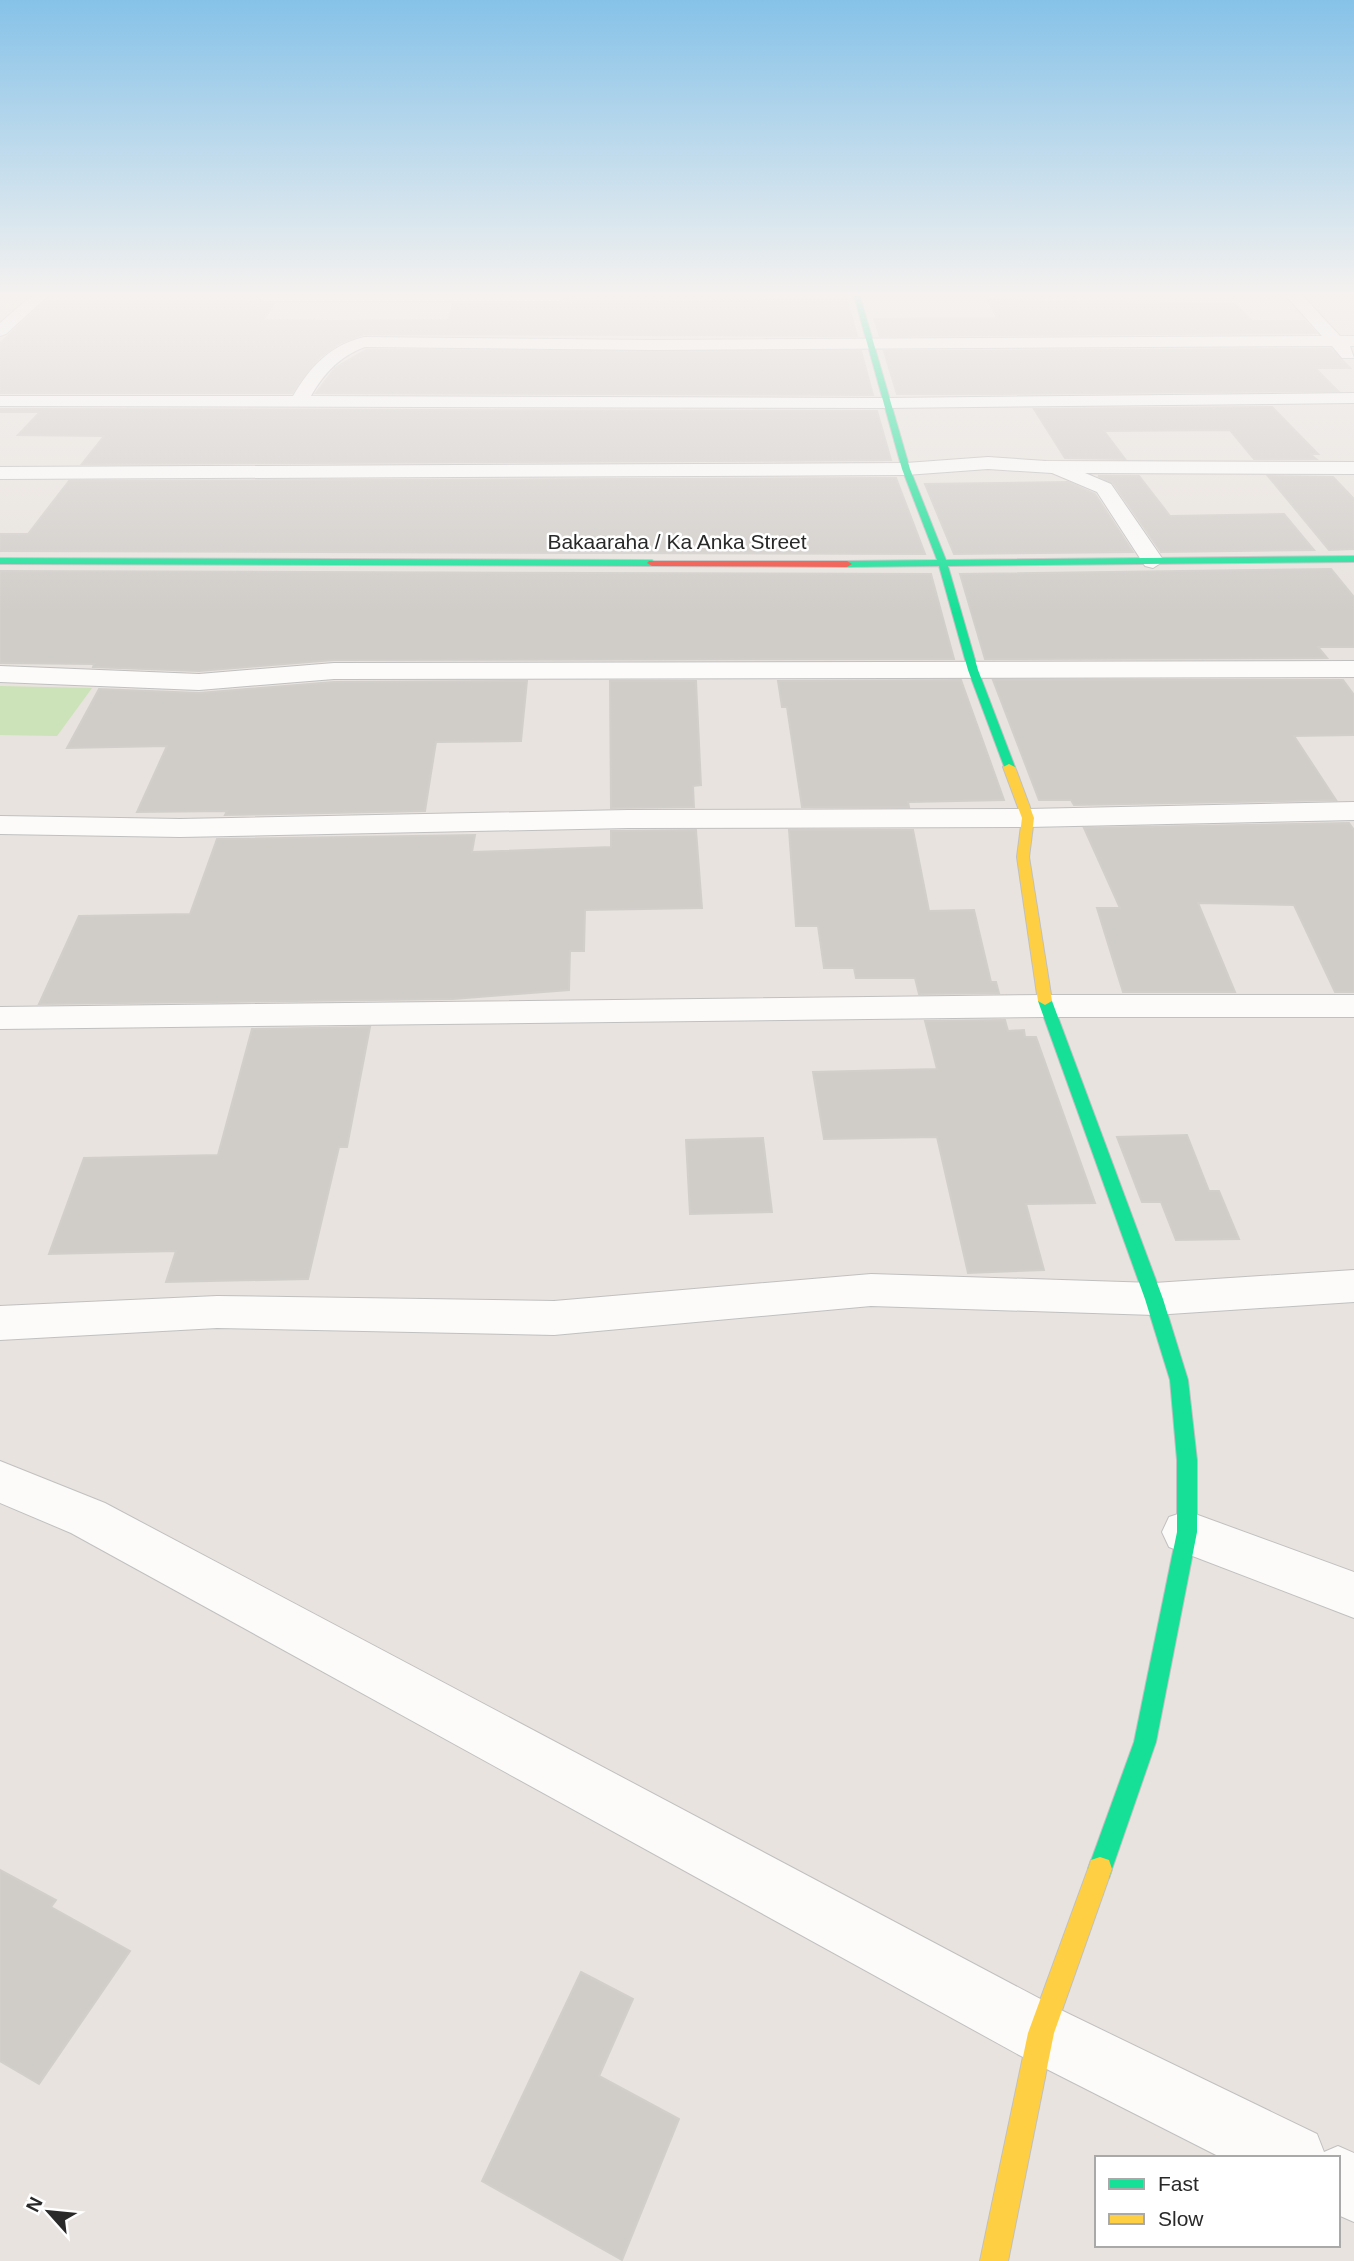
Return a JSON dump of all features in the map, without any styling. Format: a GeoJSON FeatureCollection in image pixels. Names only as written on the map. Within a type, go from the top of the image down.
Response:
{"type":"FeatureCollection","features":[{"type":"Feature","properties":{"kind":"street"},"geometry":{"type":"LineString","coordinates":[[153,402],[445,402]]}},
{"type":"Feature","properties":{"kind":"street"},"geometry":{"type":"LineString","coordinates":[[674,402],[1026,402]]}},
{"type":"Feature","properties":{"kind":"street"},"geometry":{"type":"LineString","coordinates":[[887,403],[906,469],[943,564],[973,670],[1028,818],[1023,857],[1046,1006],[1154,1299],[1179,1380],[1187,1460],[1186,1532],[1145,1742],[1041,2033],[994,2261]]}},
{"type":"Feature","properties":{"kind":"street"},"geometry":{"type":"LineString","coordinates":[[0,473],[906,469],[956,463],[1046,467],[1354,468]]}},
{"type":"Feature","properties":{"kind":"street"},"geometry":{"type":"LineString","coordinates":[[1046,467],[1104,488],[1153,561]]}},
{"type":"Feature","properties":{"kind":"street","name":"Bakaaraha / Ka Anka Street"},"geometry":{"type":"LineString","coordinates":[[0,561],[943,564],[1354,559]]}},
{"type":"Feature","properties":{"kind":"street"},"geometry":{"type":"LineString","coordinates":[[0,674],[199,682],[334,671],[1354,669]]}},
{"type":"Feature","properties":{"kind":"street"},"geometry":{"type":"LineString","coordinates":[[0,825],[180,828],[628,818],[1028,818],[1354,810]]}},
{"type":"Feature","properties":{"kind":"street"},"geometry":{"type":"LineString","coordinates":[[0,1018],[1046,1006],[1354,1006]]}},
{"type":"Feature","properties":{"kind":"street"},"geometry":{"type":"LineString","coordinates":[[0,1323],[217,1312],[555,1318],[871,1290],[1154,1299],[1354,1286]]}},
{"type":"Feature","properties":{"kind":"street"},"geometry":{"type":"LineString","coordinates":[[0,1480],[88,1518],[1041,2033],[1289,2156]]}},
{"type":"Feature","properties":{"kind":"street"},"geometry":{"type":"LineString","coordinates":[[1186,1532],[1354,1595]]}},
{"type":"Feature","properties":{"kind":"green space"},"geometry":{"type":"Polygon","coordinates":[[[0,686],[92,688],[57,736],[0,735],[0,686]]]}},
{"type":"Feature","properties":{"kind":"building"},"geometry":{"type":"Polygon","coordinates":[[[1272,407],[1318,454],[1310,454],[1316,459],[1254,459],[1230,430],[1104,431],[1125,459],[1065,458],[1034,409],[1272,407]]]}},
{"type":"Feature","properties":{"kind":"building"},"geometry":{"type":"Polygon","coordinates":[[[0,409],[877,411],[891,460],[82,464],[104,436],[18,435],[40,412],[0,412],[0,409]]]}},
{"type":"Feature","properties":{"kind":"building"},"geometry":{"type":"Polygon","coordinates":[[[1098,476],[1139,476],[1170,516],[1284,514],[1314,550],[1161,552],[1113,483],[1098,476]]]}},
{"type":"Feature","properties":{"kind":"building"},"geometry":{"type":"Polygon","coordinates":[[[1268,476],[1333,477],[1354,499],[1354,549],[1329,550],[1268,476]]]}},
{"type":"Feature","properties":{"kind":"building"},"geometry":{"type":"Polygon","coordinates":[[[896,478],[925,554],[0,551],[0,534],[28,534],[69,481],[896,478]]]}},
{"type":"Feature","properties":{"kind":"building"},"geometry":{"type":"Polygon","coordinates":[[[1068,482],[1095,494],[1133,552],[954,554],[925,484],[1068,482]]]}},
{"type":"Feature","properties":{"kind":"building"},"geometry":{"type":"Polygon","coordinates":[[[1331,569],[1354,597],[1354,647],[1318,647],[1327,658],[985,659],[960,574],[1331,569]]]}},
{"type":"Feature","properties":{"kind":"building"},"geometry":{"type":"Polygon","coordinates":[[[0,571],[931,574],[954,659],[334,660],[199,671],[93,667],[94,664],[0,663],[0,571]]]}},
{"type":"Feature","properties":{"kind":"building"},"geometry":{"type":"Polygon","coordinates":[[[961,680],[1004,800],[908,802],[909,807],[802,807],[787,707],[782,707],[778,681],[961,680]]]}},
{"type":"Feature","properties":{"kind":"building"},"geometry":{"type":"Polygon","coordinates":[[[993,680],[1343,680],[1354,695],[1354,735],[1294,736],[1336,800],[1074,805],[1071,800],[1039,800],[993,680]]]}},
{"type":"Feature","properties":{"kind":"building"},"geometry":{"type":"Polygon","coordinates":[[[527,681],[521,741],[436,742],[425,811],[225,815],[227,811],[137,812],[167,746],[67,748],[99,689],[199,693],[334,682],[527,681]]]}},
{"type":"Feature","properties":{"kind":"building"},"geometry":{"type":"Polygon","coordinates":[[[610,681],[696,681],[701,785],[693,786],[694,807],[611,808],[610,681]]]}},
{"type":"Feature","properties":{"kind":"building"},"geometry":{"type":"Polygon","coordinates":[[[1349,823],[1354,830],[1354,992],[1335,992],[1294,905],[1198,903],[1235,992],[1123,992],[1097,908],[1120,908],[1084,828],[1349,823]]]}},
{"type":"Feature","properties":{"kind":"building"},"geometry":{"type":"Polygon","coordinates":[[[696,830],[702,908],[585,910],[584,951],[570,951],[569,990],[453,999],[39,1004],[79,916],[190,914],[217,839],[475,835],[472,852],[611,847],[611,831],[696,830]]]}},
{"type":"Feature","properties":{"kind":"building"},"geometry":{"type":"Polygon","coordinates":[[[789,830],[913,830],[929,911],[974,910],[991,982],[996,982],[999,993],[919,994],[915,978],[856,978],[854,968],[824,968],[818,926],[796,926],[789,830]]]}},
{"type":"Feature","properties":{"kind":"building"},"geometry":{"type":"Polygon","coordinates":[[[1005,1020],[1008,1031],[1024,1030],[1025,1037],[1036,1037],[1095,1203],[1026,1204],[1044,1270],[968,1273],[937,1137],[824,1139],[813,1072],[937,1069],[925,1021],[1005,1020]]]}},
{"type":"Feature","properties":{"kind":"building"},"geometry":{"type":"Polygon","coordinates":[[[370,1027],[347,1147],[339,1147],[308,1279],[166,1282],[176,1251],[49,1254],[84,1158],[218,1155],[252,1029],[370,1027]]]}},
{"type":"Feature","properties":{"kind":"building"},"geometry":{"type":"Polygon","coordinates":[[[1187,1135],[1209,1191],[1219,1191],[1239,1239],[1176,1240],[1161,1202],[1142,1202],[1117,1137],[1187,1135]]]}},
{"type":"Feature","properties":{"kind":"building"},"geometry":{"type":"Polygon","coordinates":[[[763,1138],[772,1212],[690,1214],[686,1140],[763,1138]]]}},
{"type":"Feature","properties":{"kind":"building"},"geometry":{"type":"Polygon","coordinates":[[[0,1870],[56,1900],[51,1907],[130,1951],[39,2084],[0,2061],[0,1870]]]}},
{"type":"Feature","properties":{"kind":"building"},"geometry":{"type":"Polygon","coordinates":[[[581,1972],[633,1999],[599,2076],[679,2119],[622,2260],[482,2181],[581,1972]]]}},
{"type":"Feature","properties":{"kind":"traffic: fast"},"geometry":{"type":"LineString","coordinates":[[887,402],[906,469],[943,564],[973,670],[1009,767]]}},
{"type":"Feature","properties":{"kind":"traffic: fast"},"geometry":{"type":"LineString","coordinates":[[847,564],[1354,559]]}},
{"type":"Feature","properties":{"kind":"traffic: fast"},"geometry":{"type":"LineString","coordinates":[[0,561],[652,563]]}},
{"type":"Feature","properties":{"kind":"traffic: fast"},"geometry":{"type":"LineString","coordinates":[[1045,1001],[1154,1299],[1179,1380],[1187,1460],[1187,1532],[1145,1742],[1100,1869]]}},
{"type":"Feature","properties":{"kind":"traffic: slow"},"geometry":{"type":"LineString","coordinates":[[1009,767],[1028,818],[1023,857],[1045,1001]]}},
{"type":"Feature","properties":{"kind":"traffic: slow"},"geometry":{"type":"LineString","coordinates":[[994,2261],[1041,2033],[1100,1869]]}},
{"type":"Feature","properties":{"kind":"traffic: jam"},"geometry":{"type":"LineString","coordinates":[[652,563],[847,564]]}}]}
